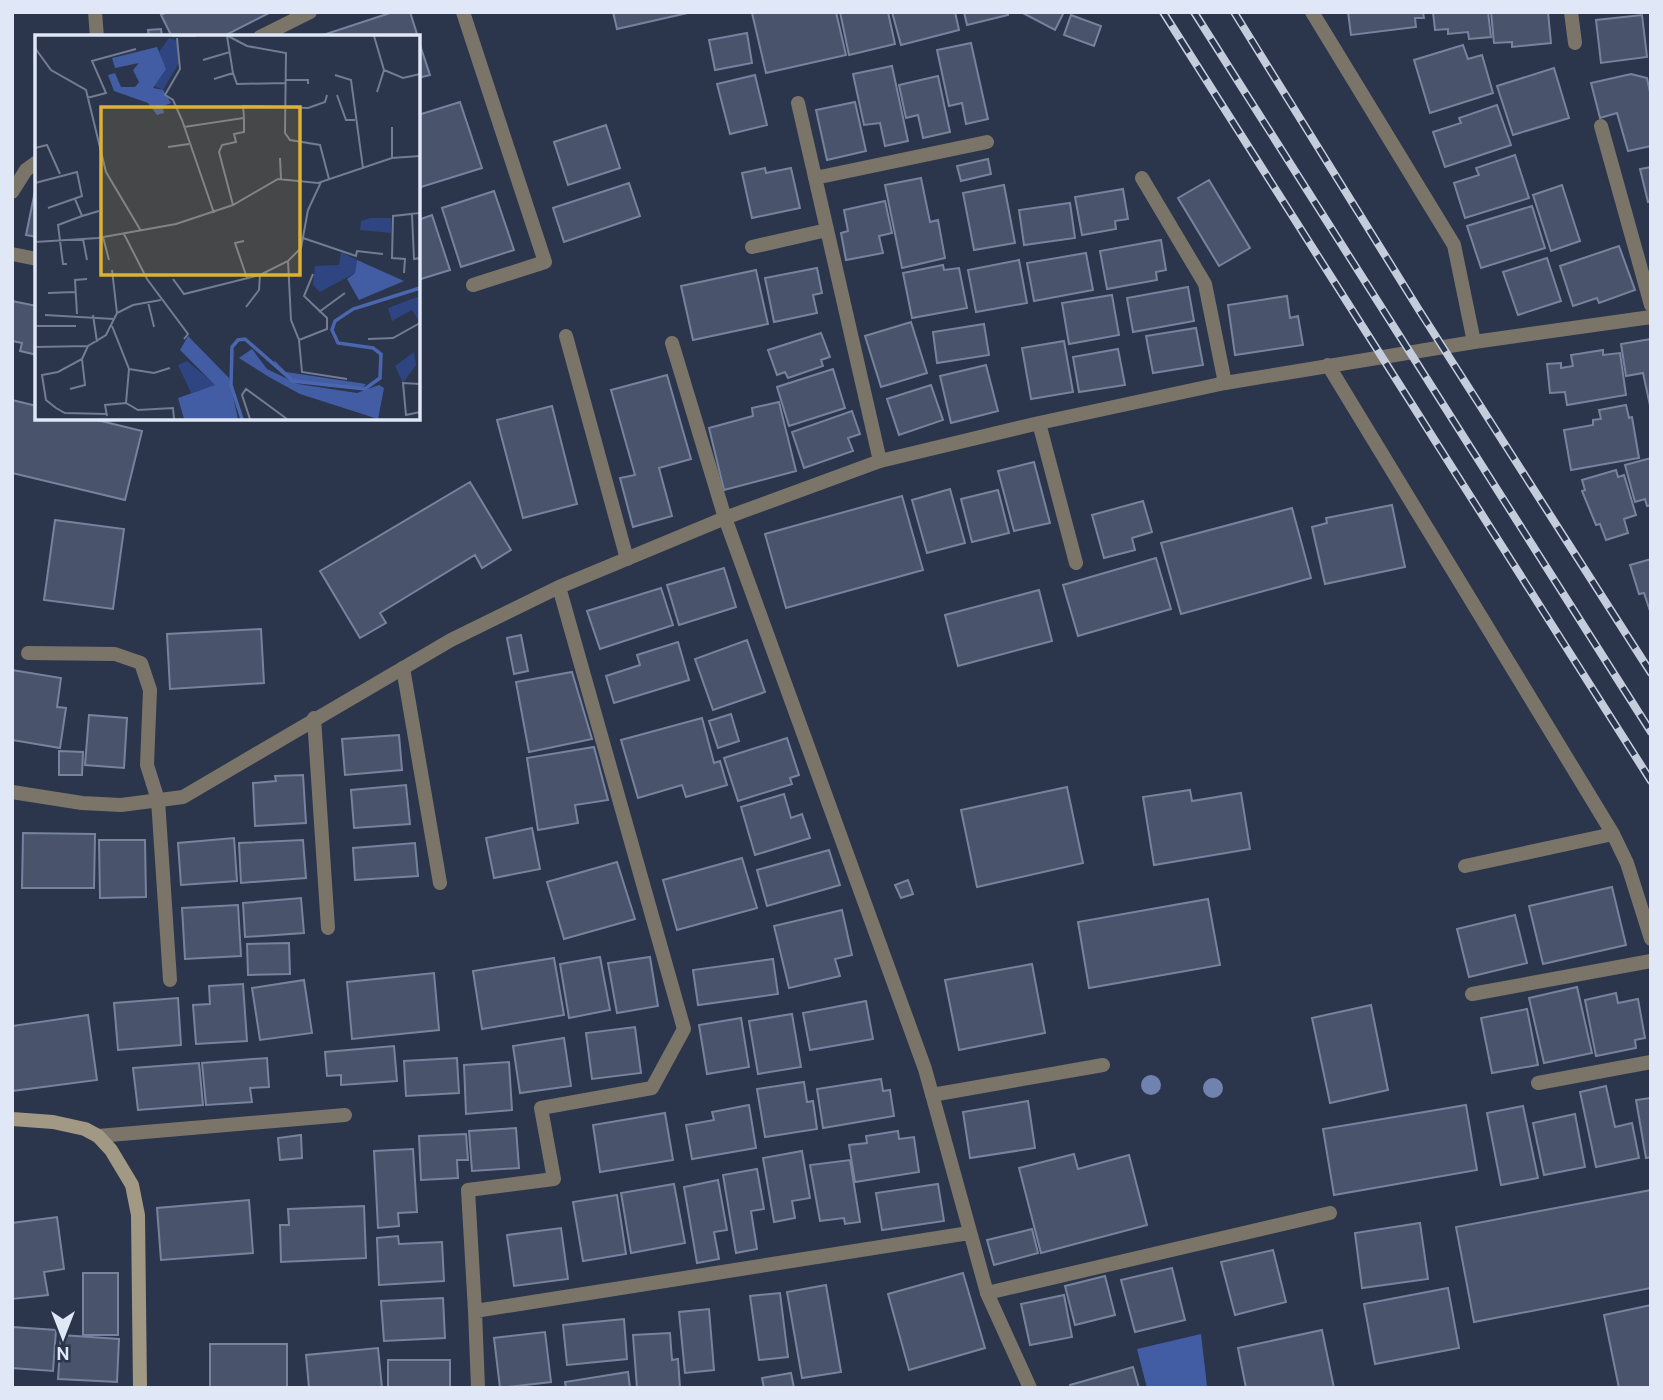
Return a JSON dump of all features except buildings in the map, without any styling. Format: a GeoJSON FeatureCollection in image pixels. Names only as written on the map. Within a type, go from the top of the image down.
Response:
{"type":"FeatureCollection","features":[{"type":"Feature","properties":{"kind":"street"},"geometry":{"type":"LineString","coordinates":[[94,12],[97,35]]}},
{"type":"Feature","properties":{"kind":"street"},"geometry":{"type":"LineString","coordinates":[[264,35],[310,12]]}},
{"type":"Feature","properties":{"kind":"street"},"geometry":{"type":"LineString","coordinates":[[463,12],[545,262],[473,285]]}},
{"type":"Feature","properties":{"kind":"street"},"geometry":{"type":"LineString","coordinates":[[1312,12],[1454,245],[1474,342]]}},
{"type":"Feature","properties":{"kind":"street"},"geometry":{"type":"LineString","coordinates":[[1571,12],[1575,43]]}},
{"type":"Feature","properties":{"kind":"street"},"geometry":{"type":"LineString","coordinates":[[798,103],[880,461]]}},
{"type":"Feature","properties":{"kind":"street"},"geometry":{"type":"LineString","coordinates":[[1601,126],[1651,305]]}},
{"type":"Feature","properties":{"kind":"street"},"geometry":{"type":"LineString","coordinates":[[815,177],[987,142]]}},
{"type":"Feature","properties":{"kind":"street"},"geometry":{"type":"LineString","coordinates":[[12,192],[26,170],[35,163]]}},
{"type":"Feature","properties":{"kind":"street"},"geometry":{"type":"LineString","coordinates":[[1142,178],[1205,284],[1225,383]]}},
{"type":"Feature","properties":{"kind":"street"},"geometry":{"type":"LineString","coordinates":[[752,247],[827,230]]}},
{"type":"Feature","properties":{"kind":"street"},"geometry":{"type":"LineString","coordinates":[[12,254],[35,259]]}},
{"type":"Feature","properties":{"kind":"street"},"geometry":{"type":"LineString","coordinates":[[12,792],[82,803],[121,805],[183,797],[451,640],[559,587],[725,518],[880,461],[1225,383],[1474,342],[1651,317]]}},
{"type":"Feature","properties":{"kind":"street"},"geometry":{"type":"LineString","coordinates":[[566,336],[627,559]]}},
{"type":"Feature","properties":{"kind":"street"},"geometry":{"type":"LineString","coordinates":[[673,342],[725,518],[925,1069],[987,1293],[1030,1388]]}},
{"type":"Feature","properties":{"kind":"street"},"geometry":{"type":"LineString","coordinates":[[1328,365],[1613,834],[1627,863],[1651,939]]}},
{"type":"Feature","properties":{"kind":"street"},"geometry":{"type":"LineString","coordinates":[[1039,423],[1076,563]]}},
{"type":"Feature","properties":{"kind":"street"},"geometry":{"type":"LineString","coordinates":[[478,1388],[468,1190],[554,1179],[541,1108],[652,1088],[684,1029],[559,587]]}},
{"type":"Feature","properties":{"kind":"street"},"geometry":{"type":"LineString","coordinates":[[28,653],[115,654],[141,663],[150,690],[148,765],[158,800],[170,980]]}},
{"type":"Feature","properties":{"kind":"street"},"geometry":{"type":"LineString","coordinates":[[403,668],[440,883]]}},
{"type":"Feature","properties":{"kind":"street"},"geometry":{"type":"LineString","coordinates":[[314,718],[328,928]]}},
{"type":"Feature","properties":{"kind":"street"},"geometry":{"type":"LineString","coordinates":[[1465,866],[1613,834]]}},
{"type":"Feature","properties":{"kind":"street"},"geometry":{"type":"LineString","coordinates":[[1472,994],[1651,961]]}},
{"type":"Feature","properties":{"kind":"street"},"geometry":{"type":"LineString","coordinates":[[1538,1083],[1651,1062]]}},
{"type":"Feature","properties":{"kind":"street"},"geometry":{"type":"LineString","coordinates":[[932,1096],[1103,1065]]}},
{"type":"Feature","properties":{"kind":"street"},"geometry":{"type":"LineString","coordinates":[[98,1136],[345,1115]]}},
{"type":"Feature","properties":{"kind":"street"},"geometry":{"type":"LineString","coordinates":[[12,1119],[53,1122],[85,1129],[98,1136],[121,1165],[132,1185],[138,1215],[140,1388]]}},
{"type":"Feature","properties":{"kind":"street"},"geometry":{"type":"LineString","coordinates":[[987,1293],[1330,1213]]}},
{"type":"Feature","properties":{"kind":"street"},"geometry":{"type":"LineString","coordinates":[[475,1311],[969,1233]]}},
{"type":"Feature","properties":{"kind":"shaded area"},"geometry":{"type":"Polygon","coordinates":[[[1201,1334],[1207,1386],[1210,1388],[1147,1388],[1137,1349],[1201,1334]]]}},
{"type":"Feature","properties":{"kind":"railway"},"geometry":{"type":"LineString","coordinates":[[1163,12],[1651,781]]}},
{"type":"Feature","properties":{"kind":"railway"},"geometry":{"type":"LineString","coordinates":[[1194,12],[1651,732]]}},
{"type":"Feature","properties":{"kind":"railway"},"geometry":{"type":"LineString","coordinates":[[1234,12],[1419,310],[1651,673]]}}]}
